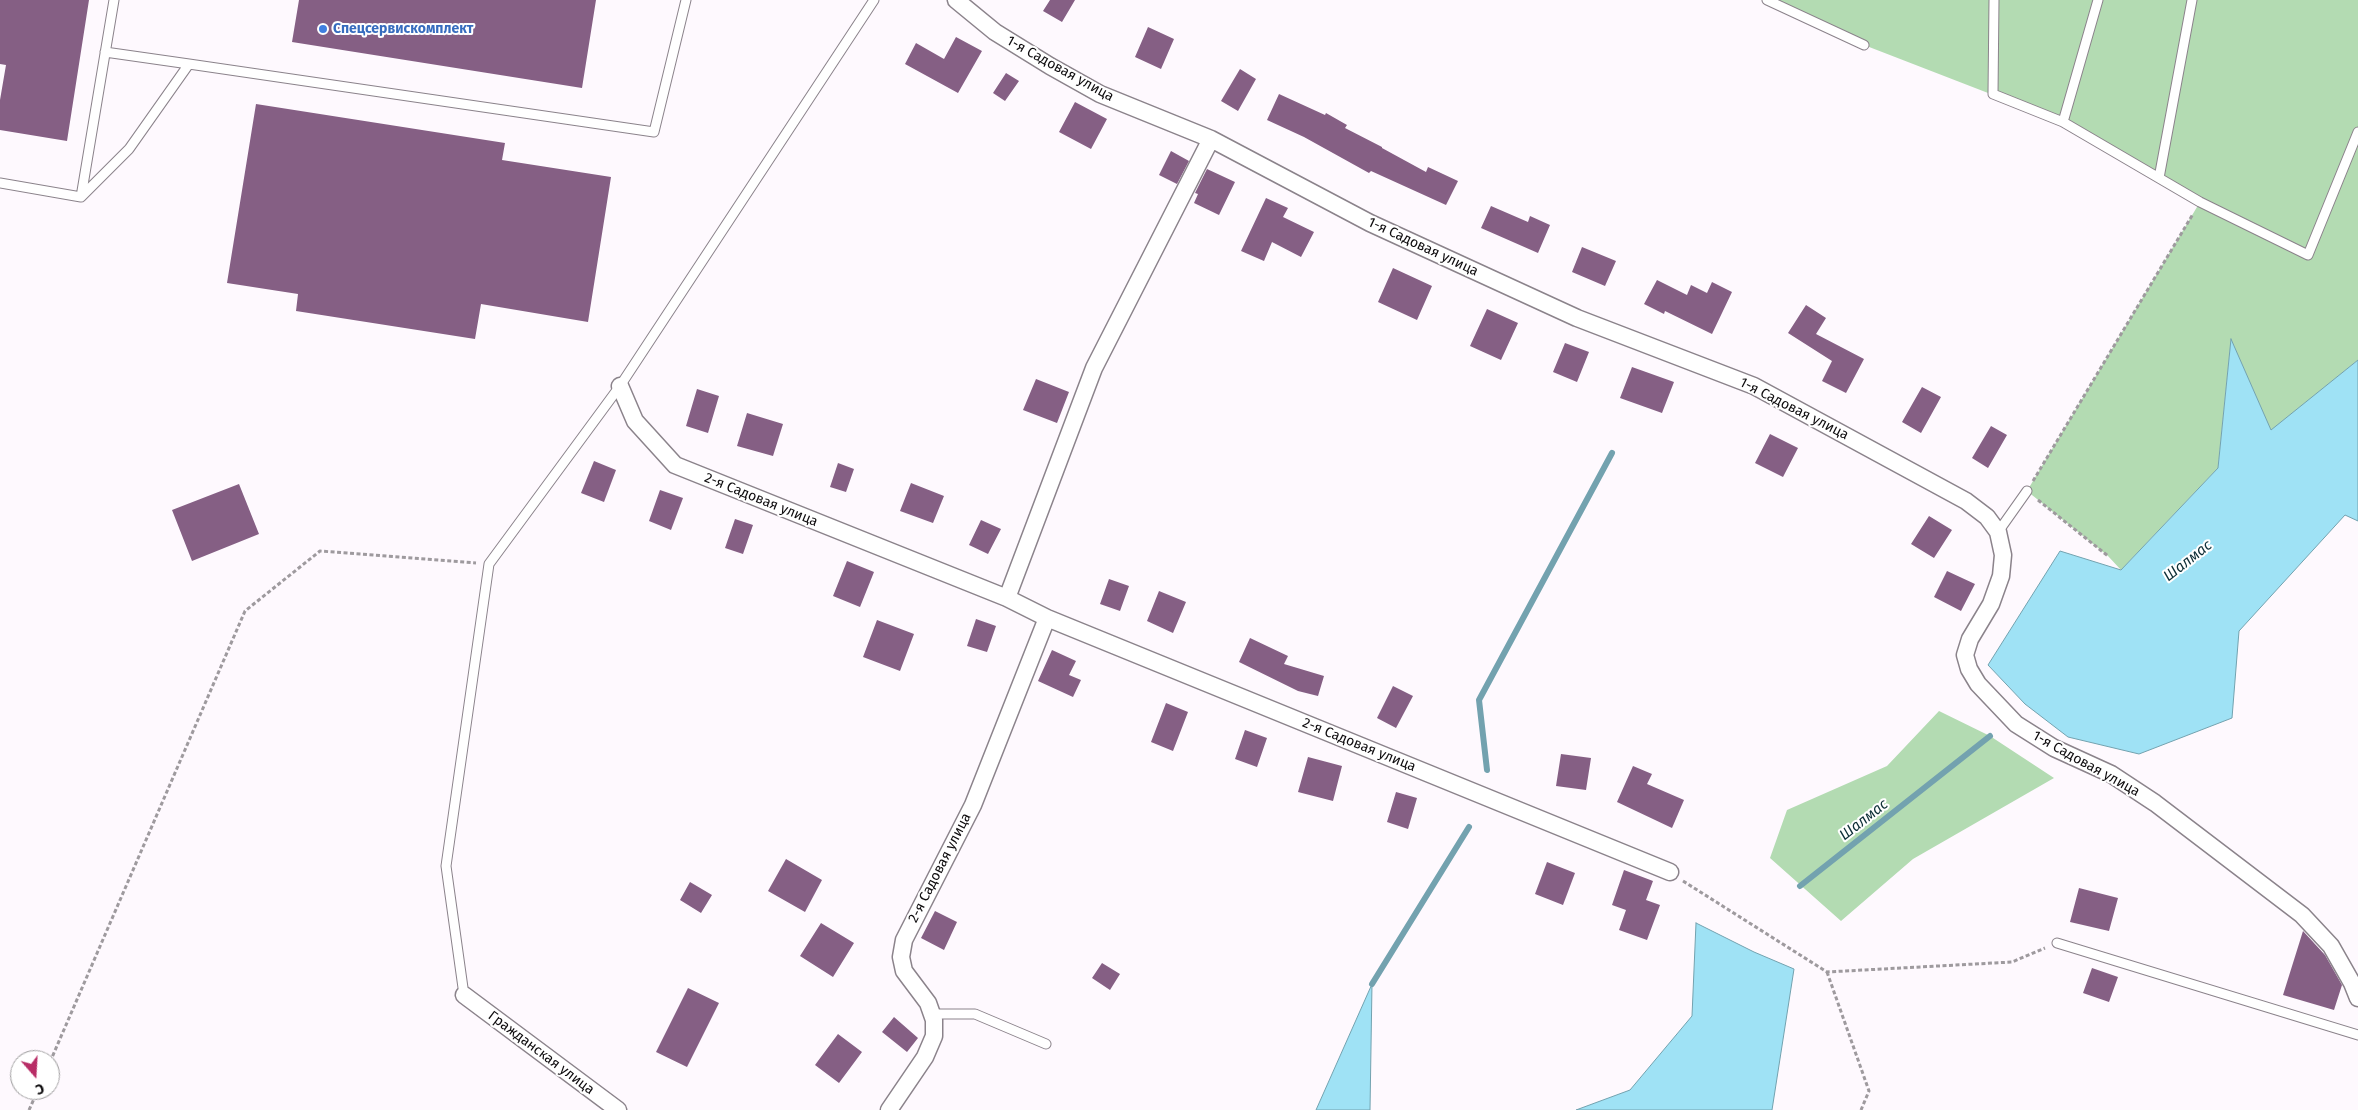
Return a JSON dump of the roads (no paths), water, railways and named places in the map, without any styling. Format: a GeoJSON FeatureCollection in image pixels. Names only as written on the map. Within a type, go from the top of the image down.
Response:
{"type":"FeatureCollection","features":[{"type":"Feature","properties":{"kind":"street","name":"1-я Садовая улица"},"geometry":{"type":"LineString","coordinates":[[956,0],[995,32],[1058,71],[1100,94],[1212,139],[1370,223],[1577,318],[1754,386],[1966,501],[1987,517],[1998,532],[2003,555],[2001,576],[1991,604],[1970,640],[1965,655],[1969,669],[1978,684],[2016,724],[2054,748],[2111,774],[2155,803],[2302,915],[2331,946],[2352,983],[2358,998]]}},
{"type":"Feature","properties":{"kind":"street"},"geometry":{"type":"LineString","coordinates":[[1007,598],[1094,368],[1212,139]]}},
{"type":"Feature","properties":{"kind":"street","name":"2-я Садовая улица"},"geometry":{"type":"LineString","coordinates":[[620,386],[635,420],[675,465],[1007,598],[1048,618],[1670,872]]}},
{"type":"Feature","properties":{"kind":"street","name":"2-я Садовая улица"},"geometry":{"type":"LineString","coordinates":[[889,1110],[925,1058],[934,1036],[932,1014],[928,1003],[904,971],[901,957],[904,940],[973,805],[1048,618]]}},
{"type":"Feature","properties":{"kind":"street","name":"Гражданская улица"},"geometry":{"type":"LineString","coordinates":[[464,995],[618,1110]]}},
{"type":"Feature","properties":{"kind":"lane"},"geometry":{"type":"LineString","coordinates":[[81,197],[114,0]]}},
{"type":"Feature","properties":{"kind":"lane"},"geometry":{"type":"LineString","coordinates":[[105,52],[654,132],[686,0]]}},
{"type":"Feature","properties":{"kind":"lane"},"geometry":{"type":"LineString","coordinates":[[464,995],[446,866],[490,564],[620,386],[874,0]]}},
{"type":"Feature","properties":{"kind":"lane"},"geometry":{"type":"LineString","coordinates":[[1768,0],[1864,45]]}},
{"type":"Feature","properties":{"kind":"lane"},"geometry":{"type":"LineString","coordinates":[[1994,0],[1993,94],[2063,122],[2200,202],[2308,255],[2358,132]]}},
{"type":"Feature","properties":{"kind":"lane"},"geometry":{"type":"LineString","coordinates":[[2063,122],[2098,0]]}},
{"type":"Feature","properties":{"kind":"lane"},"geometry":{"type":"LineString","coordinates":[[2159,178],[2192,0]]}},
{"type":"Feature","properties":{"kind":"lane"},"geometry":{"type":"LineString","coordinates":[[81,197],[129,149],[189,64]]}},
{"type":"Feature","properties":{"kind":"lane"},"geometry":{"type":"LineString","coordinates":[[0,182],[81,197]]}},
{"type":"Feature","properties":{"kind":"lane"},"geometry":{"type":"LineString","coordinates":[[1998,532],[2027,490]]}},
{"type":"Feature","properties":{"kind":"lane"},"geometry":{"type":"LineString","coordinates":[[2057,943],[2358,1035]]}},
{"type":"Feature","properties":{"kind":"lane"},"geometry":{"type":"LineString","coordinates":[[932,1014],[976,1014],[1046,1044]]}},
{"type":"Feature","properties":{"kind":"water"},"geometry":{"type":"Polygon","coordinates":[[[2231,339],[2271,430],[2358,360],[2358,521],[2345,515],[2239,631],[2232,718],[2139,754],[2068,737],[2025,704],[1988,665],[2060,551],[2121,570],[2218,468],[2231,339]]]}},
{"type":"Feature","properties":{"kind":"water"},"geometry":{"type":"Polygon","coordinates":[[[1696,923],[1754,952],[1794,969],[1772,1110],[1576,1110],[1630,1090],[1692,1016],[1696,923]]]}},
{"type":"Feature","properties":{"kind":"water"},"geometry":{"type":"Polygon","coordinates":[[[1372,984],[1370,1110],[1316,1110],[1372,984]]]}},
{"type":"Feature","properties":{"kind":"waterway"},"geometry":{"type":"LineString","coordinates":[[1487,770],[1479,700],[1612,453]]}},
{"type":"Feature","properties":{"kind":"waterway","name":"Шалмас"},"geometry":{"type":"LineString","coordinates":[[1800,886],[1990,736]]}},
{"type":"Feature","properties":{"kind":"waterway"},"geometry":{"type":"LineString","coordinates":[[1372,984],[1469,827]]}},
{"type":"Feature","properties":{"kind":"place","name":"Спецсервискомплект"},"geometry":{"type":"Point","coordinates":[323,29]}}]}
